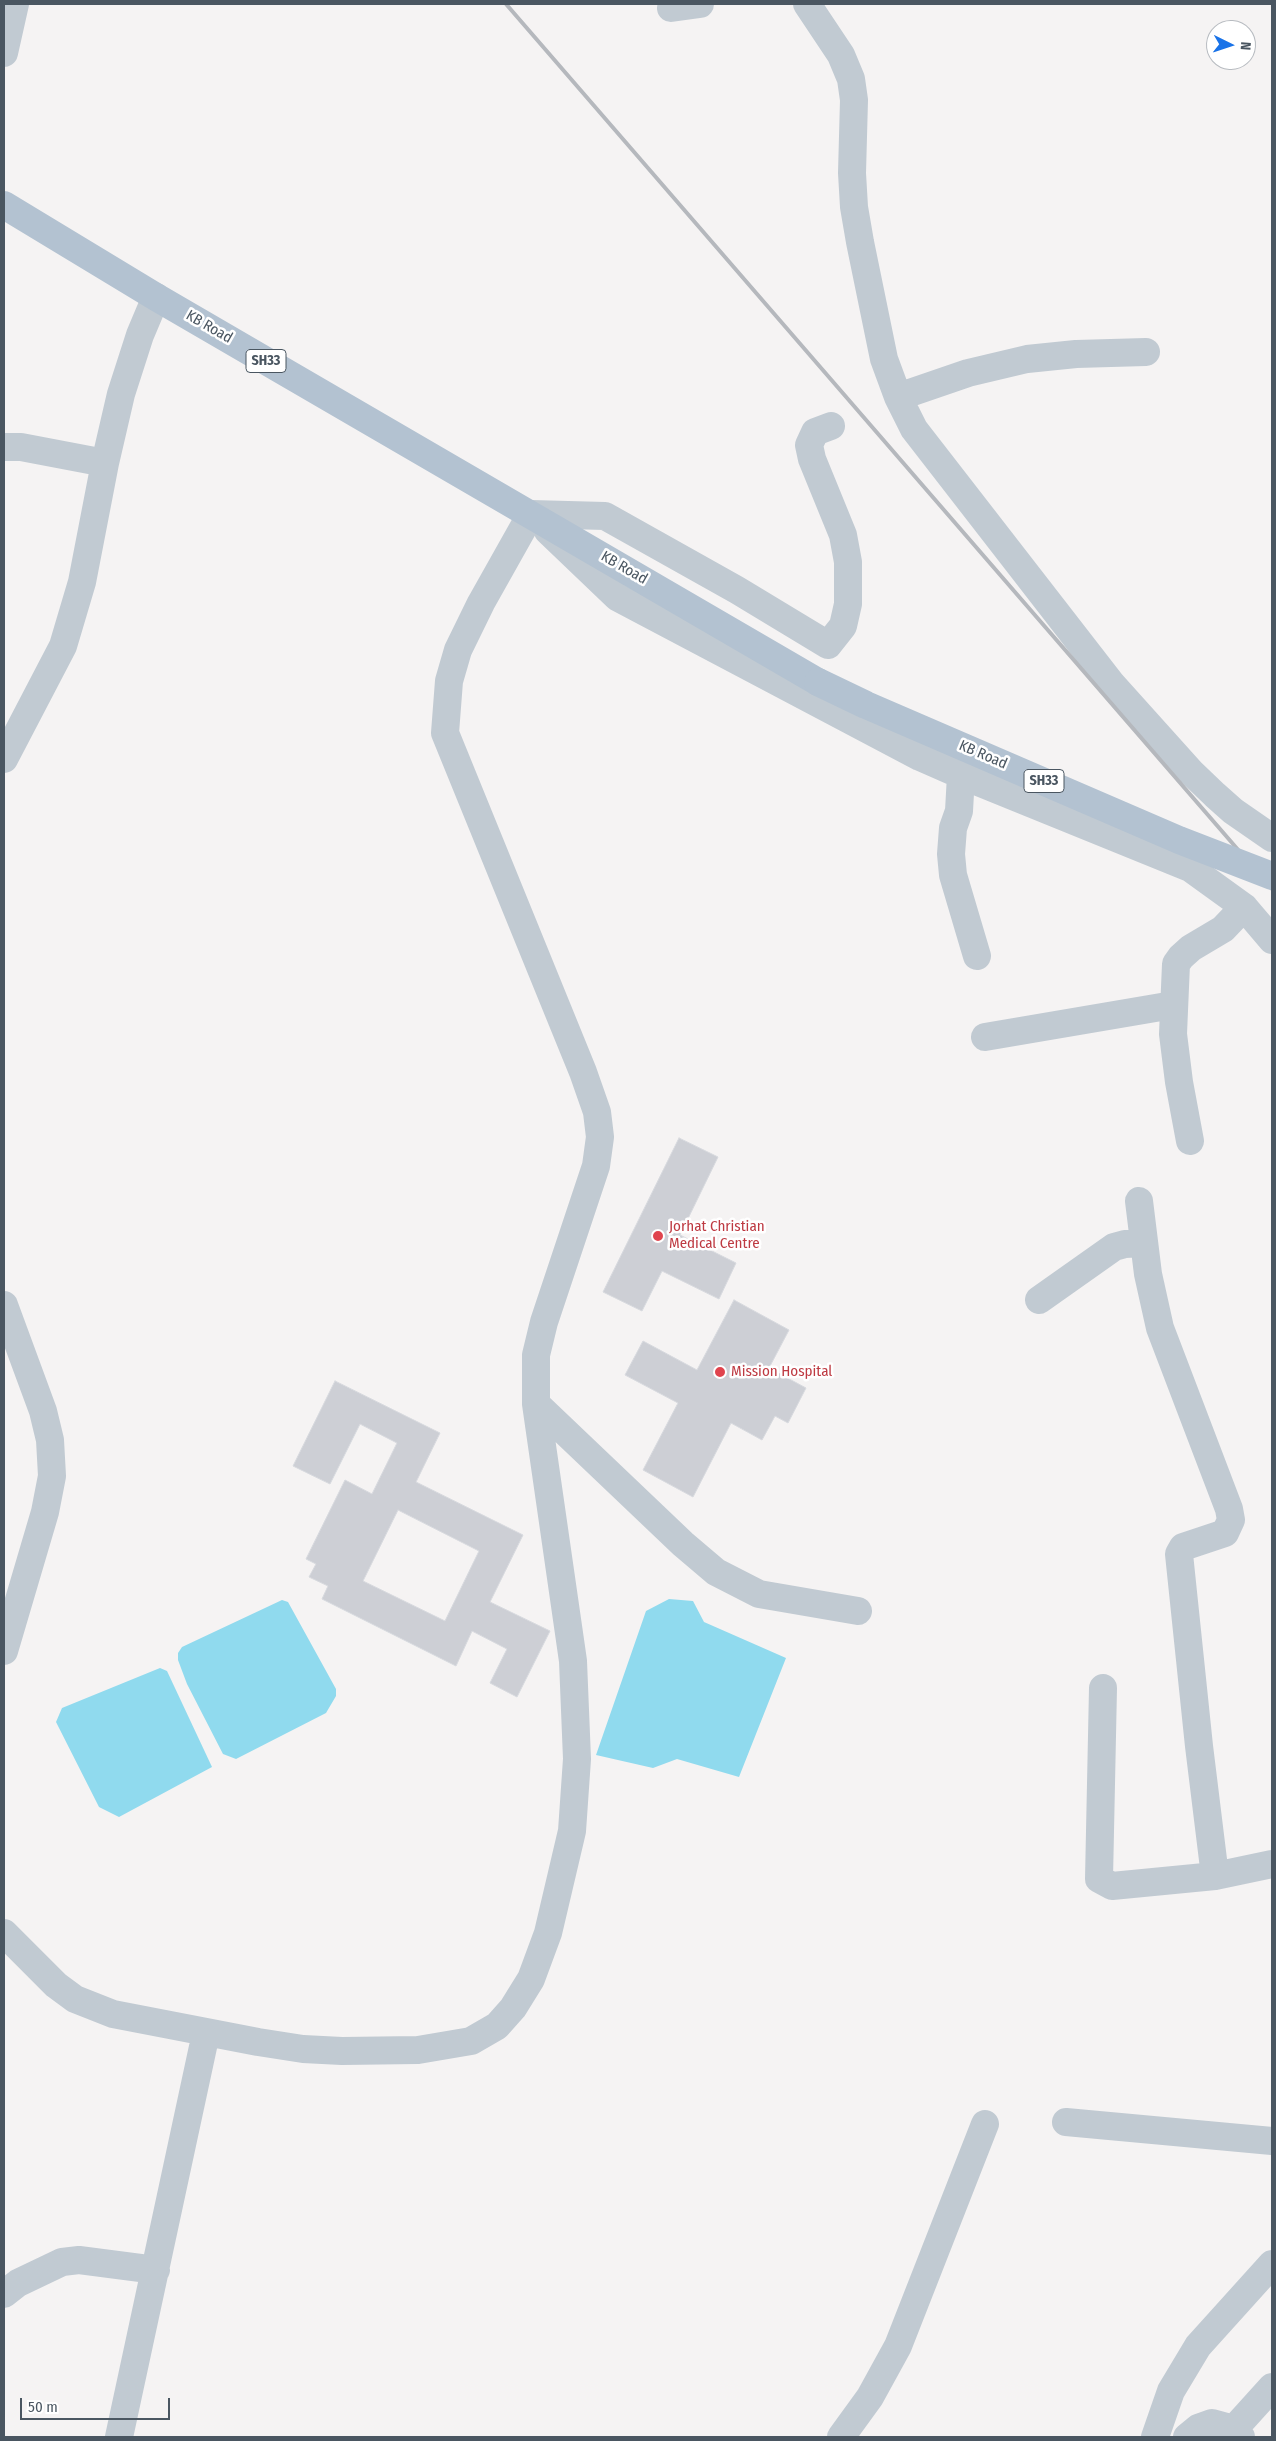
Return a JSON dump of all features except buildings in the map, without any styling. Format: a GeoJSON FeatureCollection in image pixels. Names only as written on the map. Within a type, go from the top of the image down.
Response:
{"type":"FeatureCollection","features":[{"type":"Feature","properties":{"kind":"main road","name":"KB Road"},"geometry":{"type":"LineString","coordinates":[[4,205],[156,297],[818,682],[1179,840],[1272,876]]}},
{"type":"Feature","properties":{"kind":"street"},"geometry":{"type":"LineString","coordinates":[[4,52],[15,4]]}},
{"type":"Feature","properties":{"kind":"street"},"geometry":{"type":"LineString","coordinates":[[671,8],[700,4]]}},
{"type":"Feature","properties":{"kind":"street"},"geometry":{"type":"LineString","coordinates":[[807,4],[841,55],[851,79],[854,100],[852,173],[854,207],[884,359],[898,397],[914,430],[1111,683],[1209,789],[1234,811],[1272,838]]}},
{"type":"Feature","properties":{"kind":"street"},"geometry":{"type":"LineString","coordinates":[[4,759],[63,646],[82,582],[105,464],[128,372],[156,297]]}},
{"type":"Feature","properties":{"kind":"street"},"geometry":{"type":"LineString","coordinates":[[898,397],[968,373],[1027,359],[1076,354],[1146,352]]}},
{"type":"Feature","properties":{"kind":"street"},"geometry":{"type":"LineString","coordinates":[[531,514],[605,516],[737,590],[828,645],[843,626],[848,604],[848,562],[843,535],[812,458],[809,445],[815,432],[831,426]]}},
{"type":"Feature","properties":{"kind":"street"},"geometry":{"type":"LineString","coordinates":[[4,447],[28,449],[105,464]]}},
{"type":"Feature","properties":{"kind":"street"},"geometry":{"type":"LineString","coordinates":[[531,514],[617,597],[920,758],[1190,868],[1244,907],[1272,940]]}},
{"type":"Feature","properties":{"kind":"street"},"geometry":{"type":"LineString","coordinates":[[4,1933],[56,1985],[75,1999],[114,2014],[206,2033],[303,2049],[418,2050],[472,2041],[497,2026],[513,2008],[531,1979],[548,1933],[565,1868],[572,1831],[577,1759],[572,1662],[536,1404],[536,1355],[544,1322],[596,1166],[600,1137],[597,1112],[579,1063],[445,733],[449,681],[458,650],[531,514]]}},
{"type":"Feature","properties":{"kind":"street"},"geometry":{"type":"LineString","coordinates":[[961,775],[959,811],[953,828],[951,854],[953,876],[977,956]]}},
{"type":"Feature","properties":{"kind":"street"},"geometry":{"type":"LineString","coordinates":[[1190,1141],[1176,1060],[1173,1005],[1176,964],[1181,956],[1223,929],[1244,907]]}},
{"type":"Feature","properties":{"kind":"street"},"geometry":{"type":"LineString","coordinates":[[985,1037],[1173,1005]]}},
{"type":"Feature","properties":{"kind":"street"},"geometry":{"type":"LineString","coordinates":[[1139,1200],[1148,1274],[1160,1328],[1229,1509],[1230,1520],[1225,1534],[1183,1547],[1179,1554],[1215,1876]]}},
{"type":"Feature","properties":{"kind":"street"},"geometry":{"type":"LineString","coordinates":[[1038,1300],[1114,1248],[1125,1244],[1144,1243]]}},
{"type":"Feature","properties":{"kind":"street"},"geometry":{"type":"LineString","coordinates":[[4,1305],[43,1411],[50,1440],[52,1476],[45,1512],[4,1651]]}},
{"type":"Feature","properties":{"kind":"street"},"geometry":{"type":"LineString","coordinates":[[536,1404],[683,1544],[716,1572],[759,1594],[858,1612]]}},
{"type":"Feature","properties":{"kind":"street"},"geometry":{"type":"LineString","coordinates":[[1103,1688],[1098,1879],[1112,1886],[1215,1876],[1272,1864]]}},
{"type":"Feature","properties":{"kind":"street"},"geometry":{"type":"LineString","coordinates":[[119,2437],[206,2033]]}},
{"type":"Feature","properties":{"kind":"street"},"geometry":{"type":"LineString","coordinates":[[1066,2122],[1272,2141]]}},
{"type":"Feature","properties":{"kind":"street"},"geometry":{"type":"LineString","coordinates":[[841,2437],[870,2397],[898,2346],[984,2124]]}},
{"type":"Feature","properties":{"kind":"street"},"geometry":{"type":"LineString","coordinates":[[9,2285],[62,2262],[79,2260],[156,2270]]}},
{"type":"Feature","properties":{"kind":"street"},"geometry":{"type":"LineString","coordinates":[[1155,2437],[1171,2391],[1193,2352],[1272,2264]]}},
{"type":"Feature","properties":{"kind":"street"},"geometry":{"type":"LineString","coordinates":[[1187,2437],[1198,2428],[1212,2423],[1237,2433],[1272,2387]]}},
{"type":"Feature","properties":{"kind":"water"},"geometry":{"type":"Polygon","coordinates":[[[669,1599],[693,1601],[704,1622],[786,1658],[739,1777],[677,1759],[653,1768],[596,1755],[646,1611],[669,1599]]]}},
{"type":"Feature","properties":{"kind":"water"},"geometry":{"type":"Polygon","coordinates":[[[282,1600],[288,1602],[336,1689],[336,1696],[326,1713],[236,1759],[223,1754],[187,1684],[178,1660],[178,1653],[182,1647],[282,1600]]]}},
{"type":"Feature","properties":{"kind":"water"},"geometry":{"type":"Polygon","coordinates":[[[160,1668],[167,1671],[212,1767],[119,1817],[99,1807],[56,1722],[62,1708],[160,1668]]]}},
{"type":"Feature","properties":{"kind":"railway"},"geometry":{"type":"LineString","coordinates":[[506,4],[1272,889]]}},
{"type":"Feature","properties":{"kind":"place","name":"Jorhat Christian Medical Centre"},"geometry":{"type":"Point","coordinates":[658,1236]}},
{"type":"Feature","properties":{"kind":"place","name":"Mission Hospital"},"geometry":{"type":"Point","coordinates":[720,1372]}}]}
